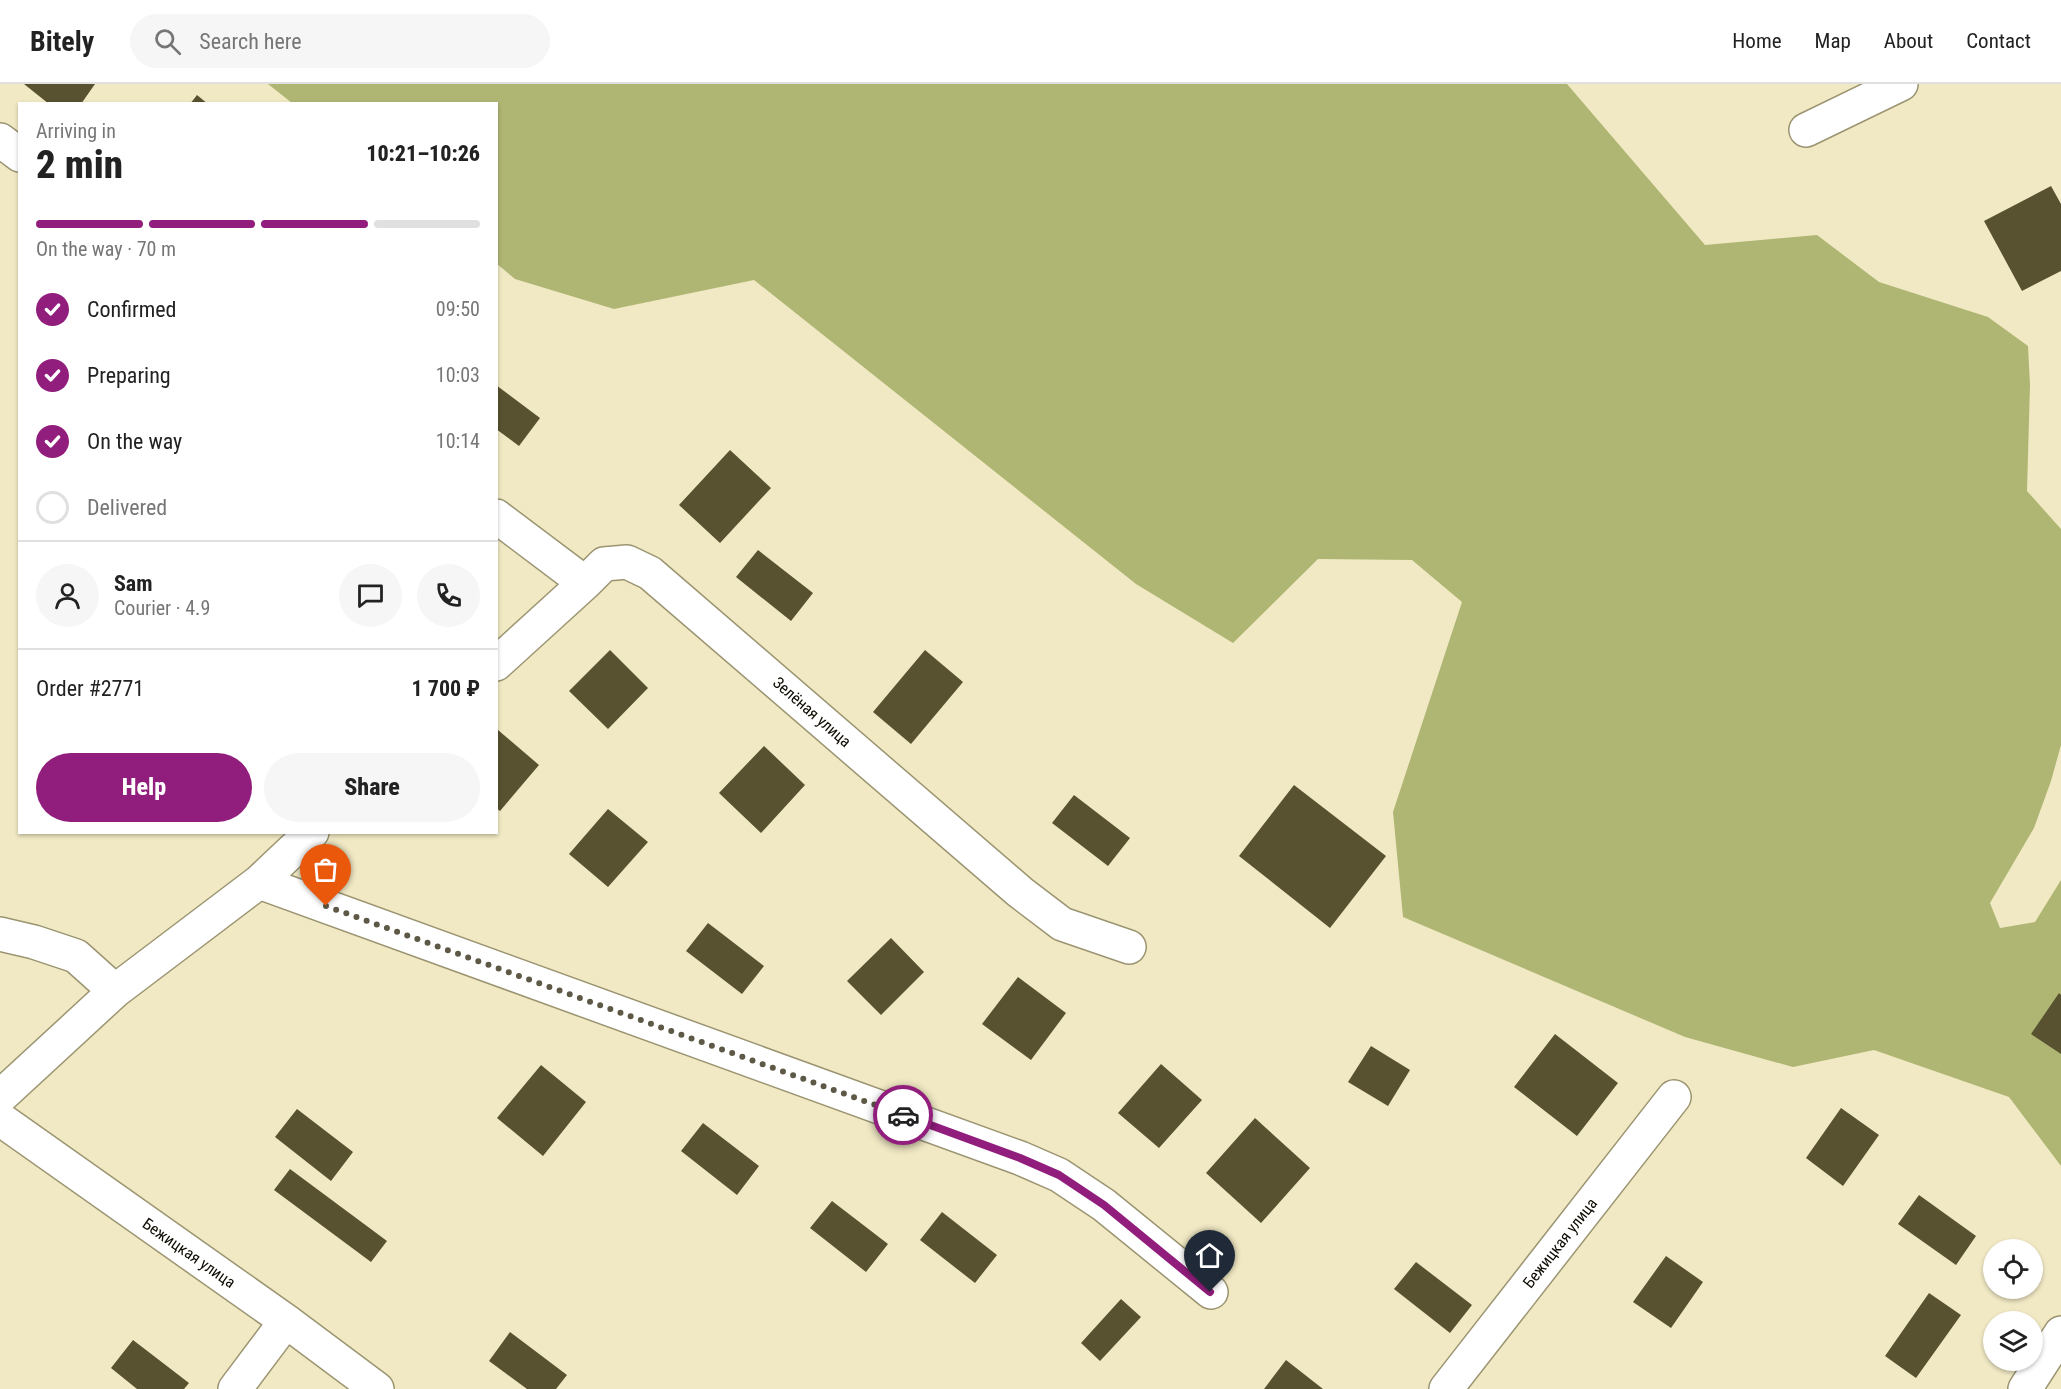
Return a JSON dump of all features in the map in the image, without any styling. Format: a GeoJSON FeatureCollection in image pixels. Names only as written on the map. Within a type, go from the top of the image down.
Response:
{"type":"FeatureCollection","features":[{"type":"Feature","properties":{"kind":"street"},"geometry":{"type":"LineString","coordinates":[[1806,130],[1901,84]]}},
{"type":"Feature","properties":{"kind":"street"},"geometry":{"type":"LineString","coordinates":[[0,140],[18,154]]}},
{"type":"Feature","properties":{"kind":"street"},"geometry":{"type":"LineString","coordinates":[[498,518],[585,583]]}},
{"type":"Feature","properties":{"kind":"street","name":"Зелёная улица"},"geometry":{"type":"LineString","coordinates":[[498,662],[604,564],[627,562],[650,573],[1020,892],[1062,924],[1129,947]]}},
{"type":"Feature","properties":{"kind":"street"},"geometry":{"type":"LineString","coordinates":[[0,1097],[115,991],[259,882],[310,834]]}},
{"type":"Feature","properties":{"kind":"street"},"geometry":{"type":"LineString","coordinates":[[259,882],[1020,1158],[1059,1175],[1104,1205],[1210,1292]]}},
{"type":"Feature","properties":{"kind":"street"},"geometry":{"type":"LineString","coordinates":[[0,934],[76,956],[115,991]]}},
{"type":"Feature","properties":{"kind":"street","name":"Бежицкая улица"},"geometry":{"type":"LineString","coordinates":[[1446,1389],[1674,1097]]}},
{"type":"Feature","properties":{"kind":"street","name":"Бежицкая улица"},"geometry":{"type":"LineString","coordinates":[[0,1119],[377,1389]]}},
{"type":"Feature","properties":{"kind":"street"},"geometry":{"type":"LineString","coordinates":[[235,1389],[286,1322]]}},
{"type":"Feature","properties":{"kind":"street"},"geometry":{"type":"LineString","coordinates":[[2025,1389],[2061,1333]]}},
{"type":"Feature","properties":{"kind":"green space"},"geometry":{"type":"Polygon","coordinates":[[[268,84],[1567,84],[1705,245],[1817,235],[1879,282],[1988,317],[2028,346],[2030,385],[2027,491],[2061,529],[2061,745],[2034,828],[1990,903],[2000,928],[2035,922],[2061,880],[2061,1166],[2009,1097],[1874,1050],[1793,1067],[1685,1037],[1403,917],[1393,812],[1462,602],[1412,560],[1318,559],[1233,643],[1136,584],[754,280],[614,309],[515,279],[498,265],[498,102],[291,102],[268,84]]]}},
{"type":"Feature","properties":{"kind":"building"},"geometry":{"type":"Polygon","coordinates":[[[24,84],[95,84],[82,102],[46,102],[24,84]]]}},
{"type":"Feature","properties":{"kind":"building"},"geometry":{"type":"Polygon","coordinates":[[[197,95],[206,102],[192,102],[197,95]]]}},
{"type":"Feature","properties":{"kind":"building"},"geometry":{"type":"Polygon","coordinates":[[[2051,186],[2061,204],[2061,271],[2022,291],[1984,221],[2051,186]]]}},
{"type":"Feature","properties":{"kind":"building"},"geometry":{"type":"Polygon","coordinates":[[[498,386],[540,418],[519,446],[498,430],[498,386]]]}},
{"type":"Feature","properties":{"kind":"building"},"geometry":{"type":"Polygon","coordinates":[[[730,450],[771,488],[720,543],[679,505],[730,450]]]}},
{"type":"Feature","properties":{"kind":"building"},"geometry":{"type":"Polygon","coordinates":[[[758,550],[813,593],[791,621],[736,577],[758,550]]]}},
{"type":"Feature","properties":{"kind":"building"},"geometry":{"type":"Polygon","coordinates":[[[610,650],[648,688],[608,729],[569,691],[610,650]]]}},
{"type":"Feature","properties":{"kind":"building"},"geometry":{"type":"Polygon","coordinates":[[[925,650],[963,682],[911,744],[873,712],[925,650]]]}},
{"type":"Feature","properties":{"kind":"building"},"geometry":{"type":"Polygon","coordinates":[[[498,730],[539,765],[500,811],[498,810],[498,730]]]}},
{"type":"Feature","properties":{"kind":"building"},"geometry":{"type":"Polygon","coordinates":[[[764,746],[805,785],[761,833],[719,793],[764,746]]]}},
{"type":"Feature","properties":{"kind":"building"},"geometry":{"type":"Polygon","coordinates":[[[1294,785],[1386,856],[1330,928],[1239,856],[1294,785]]]}},
{"type":"Feature","properties":{"kind":"building"},"geometry":{"type":"Polygon","coordinates":[[[1074,795],[1130,838],[1108,866],[1052,823],[1074,795]]]}},
{"type":"Feature","properties":{"kind":"building"},"geometry":{"type":"Polygon","coordinates":[[[608,809],[648,842],[608,887],[569,854],[608,809]]]}},
{"type":"Feature","properties":{"kind":"building"},"geometry":{"type":"Polygon","coordinates":[[[708,923],[764,966],[742,994],[686,951],[708,923]]]}},
{"type":"Feature","properties":{"kind":"building"},"geometry":{"type":"Polygon","coordinates":[[[891,938],[924,972],[881,1015],[847,981],[891,938]]]}},
{"type":"Feature","properties":{"kind":"building"},"geometry":{"type":"Polygon","coordinates":[[[1018,977],[1066,1013],[1031,1060],[982,1024],[1018,977]]]}},
{"type":"Feature","properties":{"kind":"building"},"geometry":{"type":"Polygon","coordinates":[[[2059,993],[2061,995],[2061,1054],[2031,1034],[2059,993]]]}},
{"type":"Feature","properties":{"kind":"building"},"geometry":{"type":"Polygon","coordinates":[[[1555,1034],[1618,1083],[1577,1136],[1514,1087],[1555,1034]]]}},
{"type":"Feature","properties":{"kind":"building"},"geometry":{"type":"Polygon","coordinates":[[[1371,1046],[1410,1070],[1388,1106],[1348,1082],[1371,1046]]]}},
{"type":"Feature","properties":{"kind":"building"},"geometry":{"type":"Polygon","coordinates":[[[1161,1064],[1202,1100],[1159,1148],[1118,1113],[1161,1064]]]}},
{"type":"Feature","properties":{"kind":"building"},"geometry":{"type":"Polygon","coordinates":[[[541,1065],[586,1102],[543,1156],[497,1118],[541,1065]]]}},
{"type":"Feature","properties":{"kind":"building"},"geometry":{"type":"Polygon","coordinates":[[[1841,1108],[1879,1135],[1843,1186],[1806,1158],[1841,1108]]]}},
{"type":"Feature","properties":{"kind":"building"},"geometry":{"type":"Polygon","coordinates":[[[297,1109],[353,1152],[331,1181],[275,1137],[297,1109]]]}},
{"type":"Feature","properties":{"kind":"building"},"geometry":{"type":"Polygon","coordinates":[[[1255,1118],[1310,1168],[1261,1223],[1206,1173],[1255,1118]]]}},
{"type":"Feature","properties":{"kind":"building"},"geometry":{"type":"Polygon","coordinates":[[[703,1123],[759,1166],[737,1195],[681,1151],[703,1123]]]}},
{"type":"Feature","properties":{"kind":"building"},"geometry":{"type":"Polygon","coordinates":[[[290,1169],[387,1241],[371,1262],[274,1190],[290,1169]]]}},
{"type":"Feature","properties":{"kind":"building"},"geometry":{"type":"Polygon","coordinates":[[[1919,1195],[1976,1236],[1956,1265],[1898,1224],[1919,1195]]]}},
{"type":"Feature","properties":{"kind":"building"},"geometry":{"type":"Polygon","coordinates":[[[832,1201],[888,1244],[866,1272],[810,1228],[832,1201]]]}},
{"type":"Feature","properties":{"kind":"building"},"geometry":{"type":"Polygon","coordinates":[[[942,1212],[997,1255],[975,1283],[920,1240],[942,1212]]]}},
{"type":"Feature","properties":{"kind":"building"},"geometry":{"type":"Polygon","coordinates":[[[1666,1256],[1703,1282],[1671,1328],[1633,1302],[1666,1256]]]}},
{"type":"Feature","properties":{"kind":"building"},"geometry":{"type":"Polygon","coordinates":[[[1416,1262],[1472,1305],[1450,1333],[1394,1289],[1416,1262]]]}},
{"type":"Feature","properties":{"kind":"building"},"geometry":{"type":"Polygon","coordinates":[[[1929,1293],[1961,1315],[1916,1378],[1885,1356],[1929,1293]]]}},
{"type":"Feature","properties":{"kind":"building"},"geometry":{"type":"Polygon","coordinates":[[[1121,1299],[1141,1317],[1100,1361],[1081,1343],[1121,1299]]]}},
{"type":"Feature","properties":{"kind":"building"},"geometry":{"type":"Polygon","coordinates":[[[510,1332],[567,1375],[556,1389],[527,1389],[489,1361],[510,1332]]]}},
{"type":"Feature","properties":{"kind":"building"},"geometry":{"type":"Polygon","coordinates":[[[133,1340],[189,1383],[184,1389],[137,1389],[111,1368],[133,1340]]]}},
{"type":"Feature","properties":{"kind":"building"},"geometry":{"type":"Polygon","coordinates":[[[1286,1360],[1323,1389],[1264,1389],[1286,1360]]]}},
{"type":"Feature","properties":{"kind":"way so far"},"geometry":{"type":"LineString","coordinates":[[326,906],[903,1115]]}},
{"type":"Feature","properties":{"kind":"route"},"geometry":{"type":"LineString","coordinates":[[903,1115],[1020,1158],[1059,1175],[1104,1205],[1210,1292]]}}]}
